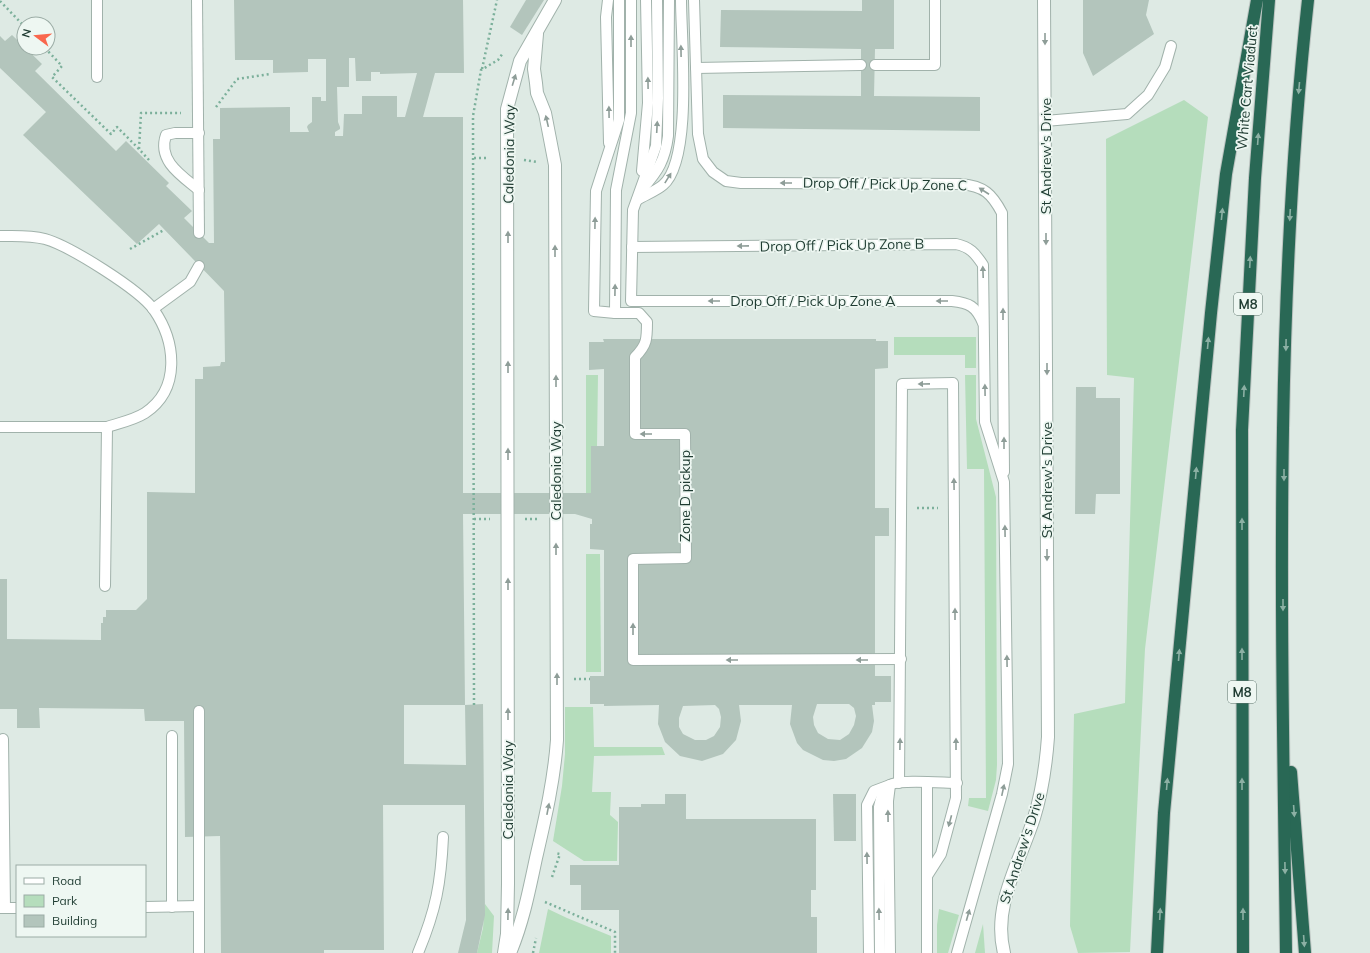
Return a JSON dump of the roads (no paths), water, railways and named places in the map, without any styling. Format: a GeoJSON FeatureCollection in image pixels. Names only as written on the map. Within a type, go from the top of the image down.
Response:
{"type":"FeatureCollection","features":[{"type":"Feature","properties":{"kind":"highway"},"geometry":{"type":"LineString","coordinates":[[1157,953],[1164,813],[1211,313],[1226,174],[1257,0]]}},
{"type":"Feature","properties":{"kind":"highway","name":"White Cart Viaduct"},"geometry":{"type":"LineString","coordinates":[[1243,953],[1242,430],[1255,178],[1269,0]]}},
{"type":"Feature","properties":{"kind":"highway"},"geometry":{"type":"LineString","coordinates":[[1286,953],[1282,647],[1287,290],[1292,176],[1308,0]]}},
{"type":"Feature","properties":{"kind":"highway"},"geometry":{"type":"LineString","coordinates":[[1282,647],[1304,953]]}},
{"type":"Feature","properties":{"kind":"street"},"geometry":{"type":"LineString","coordinates":[[538,29],[555,0]]}},
{"type":"Feature","properties":{"kind":"street","name":"St Andrew's Drive"},"geometry":{"type":"LineString","coordinates":[[1004,953],[1001,930],[1002,907],[1040,797],[1048,737],[1044,0]]}},
{"type":"Feature","properties":{"kind":"street","name":"Caledonia Way"},"geometry":{"type":"LineString","coordinates":[[510,953],[521,927],[539,846],[554,775],[557,732],[555,165],[545,113],[537,93],[534,69],[538,29]]}},
{"type":"Feature","properties":{"kind":"street","name":"Caledonia Way"},"geometry":{"type":"LineString","coordinates":[[504,953],[507,934],[508,884],[507,109],[520,61],[538,29]]}},
{"type":"Feature","properties":{"kind":"lane"},"geometry":{"type":"LineString","coordinates":[[97,0],[97,77]]}},
{"type":"Feature","properties":{"kind":"lane"},"geometry":{"type":"LineString","coordinates":[[197,0],[199,233]]}},
{"type":"Feature","properties":{"kind":"lane"},"geometry":{"type":"LineString","coordinates":[[608,0],[606,16],[610,151]]}},
{"type":"Feature","properties":{"kind":"lane"},"geometry":{"type":"LineString","coordinates":[[619,0],[619,120],[596,191],[594,311],[615,313],[616,190],[631,113],[631,0]]}},
{"type":"Feature","properties":{"kind":"lane"},"geometry":{"type":"LineString","coordinates":[[638,196],[648,103],[646,0]]}},
{"type":"Feature","properties":{"kind":"lane"},"geometry":{"type":"LineString","coordinates":[[632,247],[632,210],[656,146],[658,98],[657,0]]}},
{"type":"Feature","properties":{"kind":"lane"},"geometry":{"type":"LineString","coordinates":[[638,196],[656,174],[666,155],[668,136],[669,0]]}},
{"type":"Feature","properties":{"kind":"lane"},"geometry":{"type":"LineString","coordinates":[[638,196],[664,185],[674,168],[681,143],[683,100],[681,0]]}},
{"type":"Feature","properties":{"kind":"lane","name":"Drop Off / Pick Up Zone C"},"geometry":{"type":"LineString","coordinates":[[694,0],[698,134],[702,160],[713,172],[726,181],[741,183],[974,185],[984,190],[995,199],[1002,213],[1008,764],[1002,794],[957,953]]}},
{"type":"Feature","properties":{"kind":"lane"},"geometry":{"type":"LineString","coordinates":[[874,65],[935,65],[935,0]]}},
{"type":"Feature","properties":{"kind":"lane"},"geometry":{"type":"LineString","coordinates":[[1045,121],[1127,114],[1148,95],[1165,67],[1171,46]]}},
{"type":"Feature","properties":{"kind":"lane"},"geometry":{"type":"LineString","coordinates":[[696,68],[861,65]]}},
{"type":"Feature","properties":{"kind":"lane"},"geometry":{"type":"LineString","coordinates":[[199,133],[174,133],[166,135],[163,144],[166,159],[180,175],[199,190]]}},
{"type":"Feature","properties":{"kind":"lane"},"geometry":{"type":"LineString","coordinates":[[0,236],[31,236],[62,246],[126,284],[153,309],[166,333],[171,350],[172,366],[168,383],[159,399],[144,413],[125,422],[107,426],[0,427]]}},
{"type":"Feature","properties":{"kind":"lane","name":"Drop Off / Pick Up Zone B"},"geometry":{"type":"LineString","coordinates":[[632,247],[956,244],[966,246],[975,253],[983,265],[985,422],[1004,482]]}},
{"type":"Feature","properties":{"kind":"lane","name":"Drop Off / Pick Up Zone A"},"geometry":{"type":"LineString","coordinates":[[632,247],[631,301],[952,301],[966,303],[978,312],[984,324]]}},
{"type":"Feature","properties":{"kind":"lane"},"geometry":{"type":"LineString","coordinates":[[153,309],[190,282],[200,266]]}},
{"type":"Feature","properties":{"kind":"lane","name":"Zone D pickup"},"geometry":{"type":"LineString","coordinates":[[615,313],[639,313],[647,322],[647,337],[644,348],[635,357],[635,434],[685,434],[686,558],[633,559],[633,660],[901,660]]}},
{"type":"Feature","properties":{"kind":"lane"},"geometry":{"type":"LineString","coordinates":[[890,953],[888,800],[894,784],[901,660],[902,384],[953,383],[957,783],[956,798],[941,854],[927,876]]}},
{"type":"Feature","properties":{"kind":"lane"},"geometry":{"type":"LineString","coordinates":[[105,586],[107,426]]}},
{"type":"Feature","properties":{"kind":"lane"},"geometry":{"type":"LineString","coordinates":[[199,711],[199,953]]}},
{"type":"Feature","properties":{"kind":"lane"},"geometry":{"type":"LineString","coordinates":[[172,736],[172,907]]}},
{"type":"Feature","properties":{"kind":"lane"},"geometry":{"type":"LineString","coordinates":[[3,739],[2,908],[16,908]]}},
{"type":"Feature","properties":{"kind":"lane"},"geometry":{"type":"LineString","coordinates":[[869,953],[867,805],[874,791],[894,784],[927,782],[957,783]]}},
{"type":"Feature","properties":{"kind":"lane"},"geometry":{"type":"LineString","coordinates":[[927,782],[927,953]]}},
{"type":"Feature","properties":{"kind":"lane"},"geometry":{"type":"LineString","coordinates":[[880,953],[879,807],[882,794],[894,784]]}},
{"type":"Feature","properties":{"kind":"lane"},"geometry":{"type":"LineString","coordinates":[[418,953],[438,899],[442,873],[443,837]]}},
{"type":"Feature","properties":{"kind":"lane"},"geometry":{"type":"LineString","coordinates":[[146,907],[199,906]]}}]}
